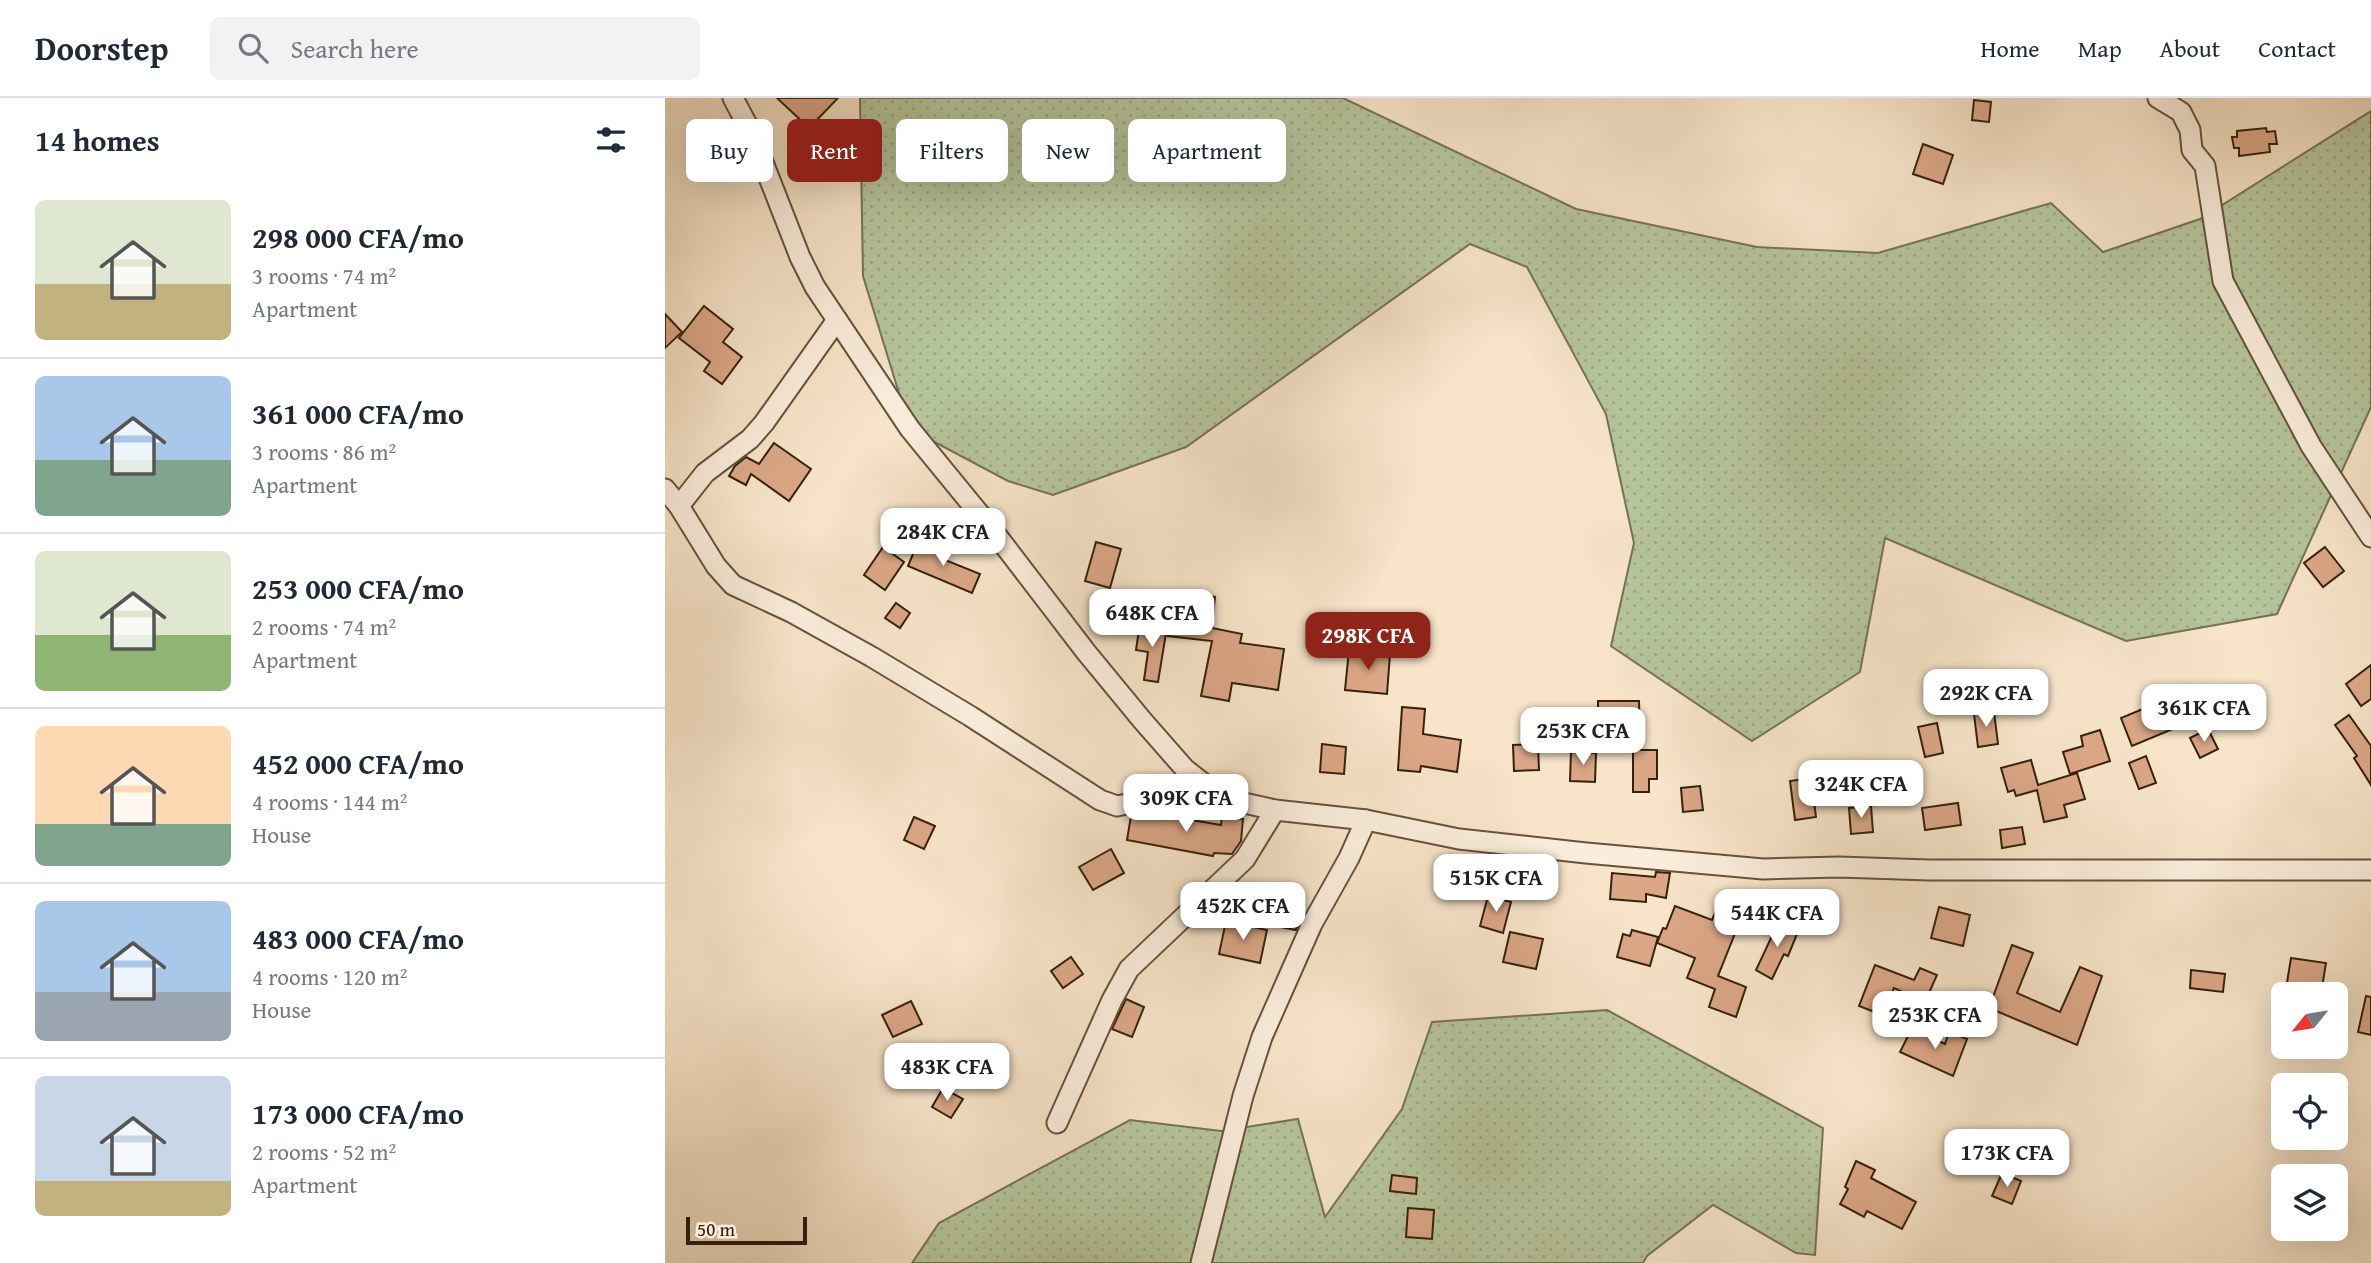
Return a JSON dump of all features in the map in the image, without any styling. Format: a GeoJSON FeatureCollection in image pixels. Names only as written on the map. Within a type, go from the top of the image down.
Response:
{"type":"FeatureCollection","features":[{"type":"Feature","properties":{"kind":"street"},"geometry":{"type":"LineString","coordinates":[[733,98],[752,134],[800,257],[815,287],[910,429],[1134,710],[1185,769],[1222,798],[1275,810],[1366,820],[1458,839],[1763,869],[1839,867],[1929,870],[2371,870]]}},
{"type":"Feature","properties":{"kind":"street"},"geometry":{"type":"LineString","coordinates":[[2158,98],[2181,112],[2190,130],[2192,150],[2205,166],[2223,281],[2311,446],[2371,537]]}},
{"type":"Feature","properties":{"kind":"street"},"geometry":{"type":"LineString","coordinates":[[679,506],[705,473],[750,439],[764,423],[837,320]]}},
{"type":"Feature","properties":{"kind":"street"},"geometry":{"type":"LineString","coordinates":[[665,489],[679,506],[716,566],[733,585],[791,612],[881,663],[970,716],[1100,800],[1117,806],[1146,800],[1189,808],[1236,803]]}},
{"type":"Feature","properties":{"kind":"street"},"geometry":{"type":"LineString","coordinates":[[1057,1123],[1112,1000],[1129,970],[1245,859],[1275,810]]}},
{"type":"Feature","properties":{"kind":"street"},"geometry":{"type":"LineString","coordinates":[[1201,1263],[1243,1096],[1262,1037],[1312,924],[1349,858],[1366,820]]}},
{"type":"Feature","properties":{"kind":"green space"},"geometry":{"type":"Polygon","coordinates":[[[860,98],[1343,98],[1576,209],[1757,247],[1878,253],[2051,203],[2103,252],[2200,219],[2371,111],[2371,407],[2277,614],[2126,641],[1885,538],[1860,672],[1752,741],[1611,646],[1634,543],[1606,414],[1527,267],[1470,244],[1186,447],[1053,495],[1008,481],[910,429],[863,276],[861,182],[882,182],[882,119],[860,119],[860,98]]]}},
{"type":"Feature","properties":{"kind":"green space"},"geometry":{"type":"Polygon","coordinates":[[[1607,1010],[1823,1128],[1815,1255],[1796,1253],[1713,1205],[1647,1256],[1643,1263],[912,1263],[939,1223],[1130,1120],[1221,1131],[1298,1119],[1325,1217],[1402,1109],[1432,1022],[1607,1010]]]}},
{"type":"Feature","properties":{"kind":"building"},"geometry":{"type":"Polygon","coordinates":[[[777,98],[838,98],[818,119],[799,119],[777,98]]]}},
{"type":"Feature","properties":{"kind":"building"},"geometry":{"type":"Polygon","coordinates":[[[1974,100],[1991,102],[1989,122],[1972,120],[1974,100]]]}},
{"type":"Feature","properties":{"kind":"building"},"geometry":{"type":"Polygon","coordinates":[[[2266,128],[2267,132],[2275,131],[2277,144],[2269,144],[2270,152],[2239,156],[2239,148],[2234,148],[2232,137],[2237,137],[2237,131],[2266,128]]]}},
{"type":"Feature","properties":{"kind":"building"},"geometry":{"type":"Polygon","coordinates":[[[1923,144],[1953,155],[1943,184],[1913,174],[1923,144]]]}},
{"type":"Feature","properties":{"kind":"building"},"geometry":{"type":"Polygon","coordinates":[[[704,306],[733,329],[723,342],[742,357],[722,384],[704,371],[710,362],[679,338],[704,306]]]}},
{"type":"Feature","properties":{"kind":"building"},"geometry":{"type":"Polygon","coordinates":[[[665,314],[682,332],[665,348],[665,314]]]}},
{"type":"Feature","properties":{"kind":"building"},"geometry":{"type":"Polygon","coordinates":[[[774,443],[811,469],[789,501],[751,474],[746,485],[729,476],[735,466],[746,457],[759,464],[774,443]]]}},
{"type":"Feature","properties":{"kind":"building"},"geometry":{"type":"Polygon","coordinates":[[[918,542],[947,554],[945,560],[980,574],[972,593],[908,566],[918,542]]]}},
{"type":"Feature","properties":{"kind":"building"},"geometry":{"type":"Polygon","coordinates":[[[1096,542],[1121,549],[1110,588],[1085,581],[1096,542]]]}},
{"type":"Feature","properties":{"kind":"building"},"geometry":{"type":"Polygon","coordinates":[[[883,547],[904,562],[885,590],[864,575],[883,547]]]}},
{"type":"Feature","properties":{"kind":"building"},"geometry":{"type":"Polygon","coordinates":[[[2325,547],[2344,571],[2323,587],[2304,563],[2325,547]]]}},
{"type":"Feature","properties":{"kind":"building"},"geometry":{"type":"Polygon","coordinates":[[[1172,592],[1215,597],[1212,628],[1242,634],[1240,643],[1284,649],[1278,690],[1232,683],[1229,701],[1201,696],[1212,641],[1168,636],[1172,592]]]}},
{"type":"Feature","properties":{"kind":"building"},"geometry":{"type":"Polygon","coordinates":[[[896,603],[910,613],[900,628],[885,618],[896,603]]]}},
{"type":"Feature","properties":{"kind":"building"},"geometry":{"type":"Polygon","coordinates":[[[1140,623],[1167,627],[1158,682],[1144,680],[1148,652],[1136,650],[1140,623]]]}},
{"type":"Feature","properties":{"kind":"building"},"geometry":{"type":"Polygon","coordinates":[[[1349,650],[1390,654],[1387,694],[1345,690],[1349,650]]]}},
{"type":"Feature","properties":{"kind":"building"},"geometry":{"type":"Polygon","coordinates":[[[2371,665],[2371,699],[2361,706],[2346,684],[2371,665]]]}},
{"type":"Feature","properties":{"kind":"building"},"geometry":{"type":"Polygon","coordinates":[[[1961,684],[1965,704],[1935,709],[1931,689],[1961,684]]]}},
{"type":"Feature","properties":{"kind":"building"},"geometry":{"type":"Polygon","coordinates":[[[2169,698],[2180,726],[2132,746],[2121,718],[2169,698]]]}},
{"type":"Feature","properties":{"kind":"building"},"geometry":{"type":"Polygon","coordinates":[[[1598,701],[1639,701],[1640,735],[1598,735],[1598,701]]]}},
{"type":"Feature","properties":{"kind":"building"},"geometry":{"type":"Polygon","coordinates":[[[1402,707],[1425,709],[1423,734],[1461,740],[1457,772],[1421,766],[1420,772],[1398,770],[1402,707]]]}},
{"type":"Feature","properties":{"kind":"building"},"geometry":{"type":"Polygon","coordinates":[[[1994,712],[1998,744],[1978,747],[1974,714],[1994,712]]]}},
{"type":"Feature","properties":{"kind":"building"},"geometry":{"type":"Polygon","coordinates":[[[2349,715],[2371,746],[2371,785],[2354,758],[2357,756],[2335,725],[2349,715]]]}},
{"type":"Feature","properties":{"kind":"building"},"geometry":{"type":"Polygon","coordinates":[[[1937,723],[1943,753],[1925,757],[1918,727],[1937,723]]]}},
{"type":"Feature","properties":{"kind":"building"},"geometry":{"type":"Polygon","coordinates":[[[2208,729],[2218,749],[2200,758],[2190,738],[2208,729]]]}},
{"type":"Feature","properties":{"kind":"building"},"geometry":{"type":"Polygon","coordinates":[[[2100,730],[2110,761],[2070,774],[2063,752],[2083,746],[2081,736],[2100,730]]]}},
{"type":"Feature","properties":{"kind":"building"},"geometry":{"type":"Polygon","coordinates":[[[1322,744],[1346,747],[1344,774],[1320,772],[1322,744]]]}},
{"type":"Feature","properties":{"kind":"building"},"geometry":{"type":"Polygon","coordinates":[[[1538,744],[1539,770],[1514,771],[1513,745],[1538,744]]]}},
{"type":"Feature","properties":{"kind":"building"},"geometry":{"type":"Polygon","coordinates":[[[1633,750],[1657,750],[1657,779],[1649,779],[1649,792],[1633,792],[1633,750]]]}},
{"type":"Feature","properties":{"kind":"building"},"geometry":{"type":"Polygon","coordinates":[[[1571,752],[1596,753],[1595,782],[1570,781],[1571,752]]]}},
{"type":"Feature","properties":{"kind":"building"},"geometry":{"type":"Polygon","coordinates":[[[2146,756],[2156,783],[2139,789],[2129,763],[2146,756]]]}},
{"type":"Feature","properties":{"kind":"building"},"geometry":{"type":"Polygon","coordinates":[[[2031,760],[2038,785],[2077,773],[2085,799],[2064,805],[2067,817],[2044,822],[2037,790],[2016,796],[2014,790],[2008,792],[2001,768],[2031,760]]]}},
{"type":"Feature","properties":{"kind":"building"},"geometry":{"type":"Polygon","coordinates":[[[1811,778],[1816,817],[1795,820],[1790,781],[1811,778]]]}},
{"type":"Feature","properties":{"kind":"building"},"geometry":{"type":"Polygon","coordinates":[[[1700,786],[1703,810],[1683,812],[1681,788],[1700,786]]]}},
{"type":"Feature","properties":{"kind":"building"},"geometry":{"type":"Polygon","coordinates":[[[1958,803],[1961,825],[1925,830],[1922,808],[1958,803]]]}},
{"type":"Feature","properties":{"kind":"building"},"geometry":{"type":"Polygon","coordinates":[[[1871,806],[1873,832],[1851,834],[1849,808],[1871,806]]]}},
{"type":"Feature","properties":{"kind":"building"},"geometry":{"type":"Polygon","coordinates":[[[1146,812],[1221,825],[1222,817],[1243,819],[1241,841],[1232,854],[1214,853],[1213,856],[1127,840],[1131,816],[1146,812]]]}},
{"type":"Feature","properties":{"kind":"building"},"geometry":{"type":"Polygon","coordinates":[[[914,817],[935,826],[924,849],[904,840],[914,817]]]}},
{"type":"Feature","properties":{"kind":"building"},"geometry":{"type":"Polygon","coordinates":[[[2022,827],[2025,844],[2002,848],[2000,830],[2022,827]]]}},
{"type":"Feature","properties":{"kind":"building"},"geometry":{"type":"Polygon","coordinates":[[[1111,849],[1124,873],[1093,890],[1079,867],[1111,849]]]}},
{"type":"Feature","properties":{"kind":"building"},"geometry":{"type":"Polygon","coordinates":[[[1656,872],[1670,873],[1666,898],[1646,894],[1646,902],[1610,899],[1612,873],[1655,877],[1656,872]]]}},
{"type":"Feature","properties":{"kind":"building"},"geometry":{"type":"Polygon","coordinates":[[[1724,891],[1748,901],[1718,976],[1746,987],[1736,1017],[1709,1007],[1715,989],[1687,978],[1695,958],[1657,943],[1675,906],[1712,920],[1724,891]]]}},
{"type":"Feature","properties":{"kind":"building"},"geometry":{"type":"Polygon","coordinates":[[[1488,896],[1511,902],[1503,933],[1480,926],[1488,896]]]}},
{"type":"Feature","properties":{"kind":"building"},"geometry":{"type":"Polygon","coordinates":[[[1280,897],[1303,901],[1296,930],[1275,926],[1280,897]]]}},
{"type":"Feature","properties":{"kind":"building"},"geometry":{"type":"Polygon","coordinates":[[[1939,907],[1970,915],[1963,946],[1931,938],[1939,907]]]}},
{"type":"Feature","properties":{"kind":"building"},"geometry":{"type":"Polygon","coordinates":[[[1226,921],[1267,930],[1260,963],[1219,954],[1226,921]]]}},
{"type":"Feature","properties":{"kind":"building"},"geometry":{"type":"Polygon","coordinates":[[[1779,921],[1799,929],[1788,956],[1784,954],[1772,979],[1756,970],[1779,921]]]}},
{"type":"Feature","properties":{"kind":"building"},"geometry":{"type":"Polygon","coordinates":[[[1632,930],[1658,937],[1650,966],[1617,957],[1623,934],[1630,936],[1632,930]]]}},
{"type":"Feature","properties":{"kind":"building"},"geometry":{"type":"Polygon","coordinates":[[[1510,932],[1543,939],[1536,969],[1503,962],[1510,932]]]}},
{"type":"Feature","properties":{"kind":"building"},"geometry":{"type":"Polygon","coordinates":[[[2012,945],[2033,953],[2017,993],[2060,1012],[2080,967],[2102,976],[2077,1045],[1989,1008],[2012,945]]]}},
{"type":"Feature","properties":{"kind":"building"},"geometry":{"type":"Polygon","coordinates":[[[1071,957],[1083,974],[1063,988],[1051,971],[1071,957]]]}},
{"type":"Feature","properties":{"kind":"building"},"geometry":{"type":"Polygon","coordinates":[[[2291,958],[2326,963],[2323,982],[2287,982],[2291,958]]]}},
{"type":"Feature","properties":{"kind":"building"},"geometry":{"type":"Polygon","coordinates":[[[1875,965],[1914,980],[1920,968],[1937,975],[1925,1002],[1894,988],[1882,1015],[1859,1006],[1875,965]]]}},
{"type":"Feature","properties":{"kind":"building"},"geometry":{"type":"Polygon","coordinates":[[[2191,970],[2225,974],[2223,992],[2190,988],[2191,970]]]}},
{"type":"Feature","properties":{"kind":"building"},"geometry":{"type":"Polygon","coordinates":[[[1973,992],[1991,999],[1980,1026],[1963,1019],[1973,992]]]}},
{"type":"Feature","properties":{"kind":"building"},"geometry":{"type":"Polygon","coordinates":[[[2366,996],[2371,997],[2371,1035],[2358,1032],[2366,996]]]}},
{"type":"Feature","properties":{"kind":"building"},"geometry":{"type":"Polygon","coordinates":[[[1126,999],[1144,1007],[1132,1037],[1112,1029],[1126,999]]]}},
{"type":"Feature","properties":{"kind":"building"},"geometry":{"type":"Polygon","coordinates":[[[911,1001],[922,1024],[893,1037],[882,1015],[911,1001]]]}},
{"type":"Feature","properties":{"kind":"building"},"geometry":{"type":"Polygon","coordinates":[[[1912,1028],[1945,1044],[1949,1032],[1967,1039],[1953,1076],[1900,1052],[1912,1028]]]}},
{"type":"Feature","properties":{"kind":"building"},"geometry":{"type":"Polygon","coordinates":[[[943,1088],[963,1099],[951,1118],[932,1107],[943,1088]]]}},
{"type":"Feature","properties":{"kind":"building"},"geometry":{"type":"Polygon","coordinates":[[[1856,1161],[1875,1170],[1871,1178],[1916,1202],[1902,1229],[1867,1211],[1864,1217],[1840,1204],[1848,1189],[1845,1187],[1856,1161]]]}},
{"type":"Feature","properties":{"kind":"building"},"geometry":{"type":"Polygon","coordinates":[[[2002,1173],[2021,1181],[2012,1204],[1992,1196],[2002,1173]]]}},
{"type":"Feature","properties":{"kind":"building"},"geometry":{"type":"Polygon","coordinates":[[[1392,1175],[1417,1178],[1416,1194],[1390,1191],[1392,1175]]]}},
{"type":"Feature","properties":{"kind":"building"},"geometry":{"type":"Polygon","coordinates":[[[1408,1208],[1434,1210],[1432,1239],[1406,1237],[1408,1208]]]}}]}
